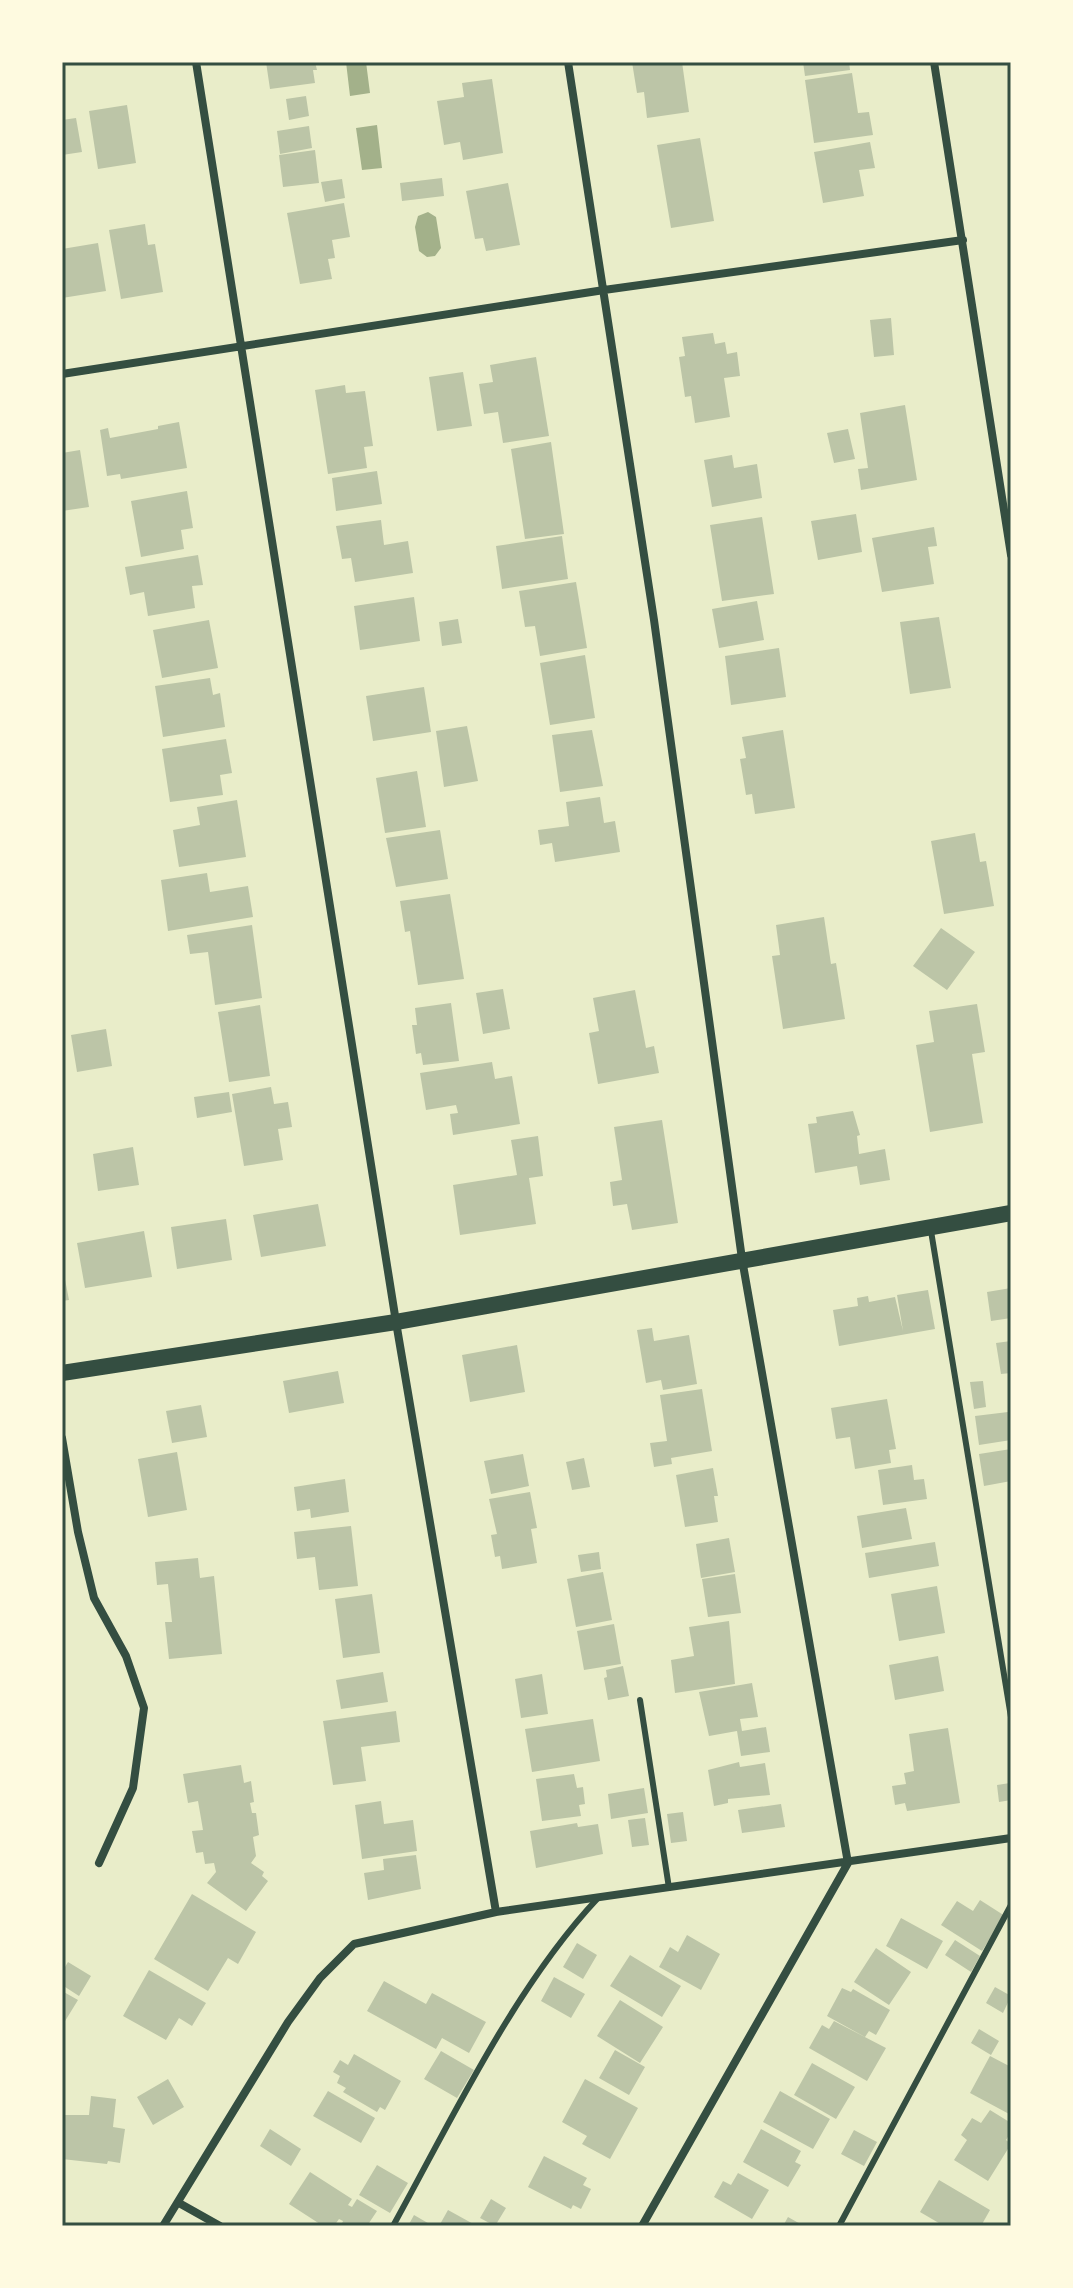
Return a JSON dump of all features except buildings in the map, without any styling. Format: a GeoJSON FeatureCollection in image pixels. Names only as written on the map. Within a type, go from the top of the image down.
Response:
{"type":"FeatureCollection","features":[{"type":"Feature","properties":{"kind":"main road"},"geometry":{"type":"LineString","coordinates":[[62,1373],[396,1322],[1011,1213]]}},
{"type":"Feature","properties":{"kind":"street"},"geometry":{"type":"LineString","coordinates":[[196,62],[396,1322],[496,1912]]}},
{"type":"Feature","properties":{"kind":"street"},"geometry":{"type":"LineString","coordinates":[[568,62],[654,620],[742,1259],[848,1863],[642,2226]]}},
{"type":"Feature","properties":{"kind":"street"},"geometry":{"type":"LineString","coordinates":[[934,62],[1011,555]]}},
{"type":"Feature","properties":{"kind":"street"},"geometry":{"type":"LineString","coordinates":[[62,374],[604,290],[963,240]]}},
{"type":"Feature","properties":{"kind":"street"},"geometry":{"type":"LineString","coordinates":[[62,1438],[78,1532],[94,1598],[126,1656],[144,1708],[133,1788],[99,1863]]}},
{"type":"Feature","properties":{"kind":"street"},"geometry":{"type":"LineString","coordinates":[[163,2226],[288,2022],[320,1978],[354,1944],[496,1912],[1011,1838]]}},
{"type":"Feature","properties":{"kind":"street"},"geometry":{"type":"LineString","coordinates":[[179,2203],[220,2226]]}},
{"type":"Feature","properties":{"kind":"lane"},"geometry":{"type":"LineString","coordinates":[[930,1227],[1011,1717]]}},
{"type":"Feature","properties":{"kind":"lane"},"geometry":{"type":"LineString","coordinates":[[640,1700],[669,1888]]}},
{"type":"Feature","properties":{"kind":"lane"},"geometry":{"type":"LineString","coordinates":[[393,2226],[502,2030],[568,1930],[598,1898]]}},
{"type":"Feature","properties":{"kind":"lane"},"geometry":{"type":"LineString","coordinates":[[839,2226],[1011,1905]]}},
{"type":"Feature","properties":{"kind":"shaded area"},"geometry":{"type":"Polygon","coordinates":[[[346,62],[366,62],[370,93],[350,96],[346,62]]]}},
{"type":"Feature","properties":{"kind":"shaded area"},"geometry":{"type":"Polygon","coordinates":[[[377,125],[382,168],[362,170],[356,128],[377,125]]]}},
{"type":"Feature","properties":{"kind":"shaded area"},"geometry":{"type":"Polygon","coordinates":[[[428,212],[436,217],[441,248],[435,256],[427,257],[419,251],[415,227],[418,216],[428,212]]]}}]}
